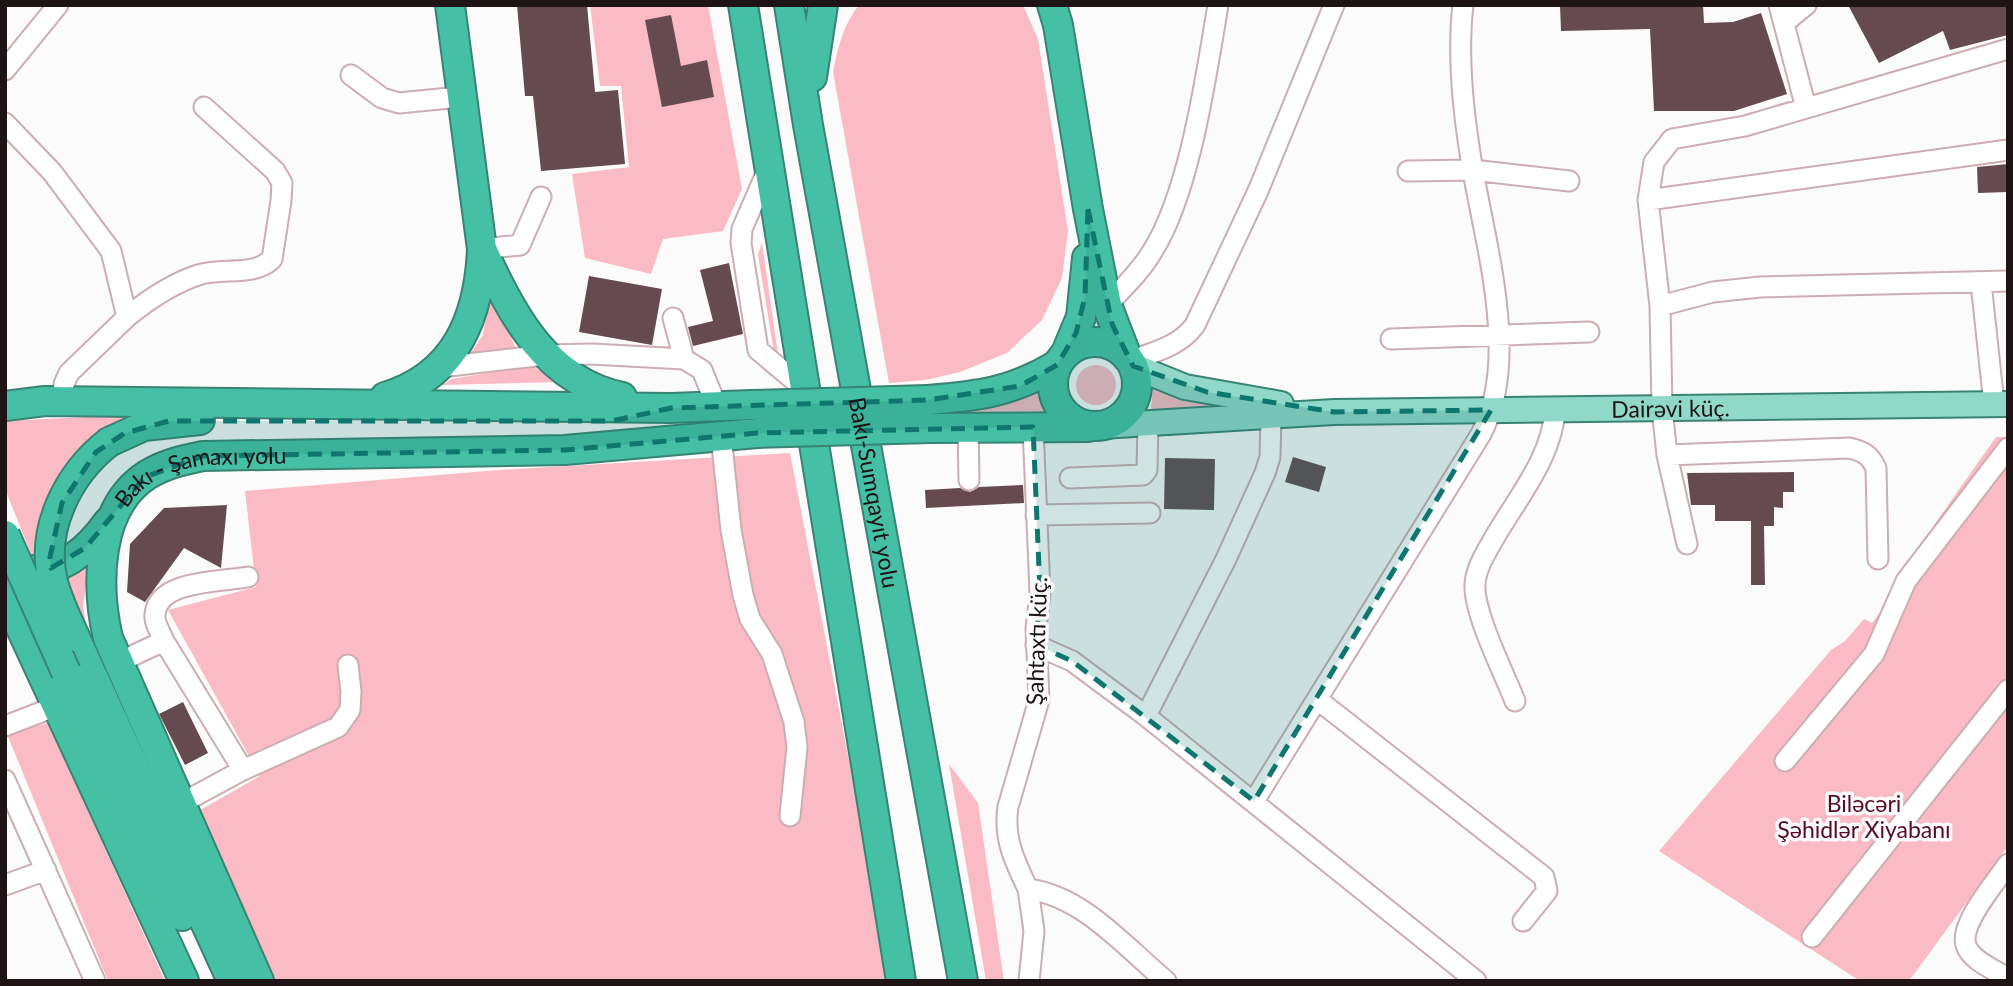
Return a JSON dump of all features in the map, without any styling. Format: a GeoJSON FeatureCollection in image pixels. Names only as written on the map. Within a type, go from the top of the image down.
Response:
{"type":"FeatureCollection","features":[{"type":"Feature","properties":{"kind":"highway"},"geometry":{"type":"LineString","coordinates":[[365,403],[405,391],[440,367],[464,332],[481,282],[482,248],[450,5]]}},
{"type":"Feature","properties":{"kind":"highway"},"geometry":{"type":"LineString","coordinates":[[726,5],[770,165]]}},
{"type":"Feature","properties":{"kind":"highway"},"geometry":{"type":"LineString","coordinates":[[743,5],[808,392],[901,981]]}},
{"type":"Feature","properties":{"kind":"highway","name":"Bakı-Sumqayıt yolu"},"geometry":{"type":"LineString","coordinates":[[789,5],[808,125],[963,981]]}},
{"type":"Feature","properties":{"kind":"highway"},"geometry":{"type":"LineString","coordinates":[[808,125],[814,50],[822,5]]}},
{"type":"Feature","properties":{"kind":"highway"},"geometry":{"type":"LineString","coordinates":[[5,406],[54,401],[671,408],[751,405],[929,414],[968,427],[1097,426],[1122,418],[1135,399],[1138,388],[1107,305],[1088,209],[1058,25],[1052,5]]}},
{"type":"Feature","properties":{"kind":"highway"},"geometry":{"type":"LineString","coordinates":[[1088,209],[1085,297],[1081,317],[1061,359],[1053,386],[1058,405],[1067,416],[1097,426]]}},
{"type":"Feature","properties":{"kind":"highway"},"geometry":{"type":"LineString","coordinates":[[482,248],[517,318],[545,355],[583,384],[610,395],[671,408]]}},
{"type":"Feature","properties":{"kind":"highway"},"geometry":{"type":"LineString","coordinates":[[929,414],[1020,386],[1077,346],[1104,343],[1130,361]]}},
{"type":"Feature","properties":{"kind":"highway"},"geometry":{"type":"LineString","coordinates":[[5,389],[54,401]]}},
{"type":"Feature","properties":{"kind":"highway"},"geometry":{"type":"LineString","coordinates":[[232,981],[69,625],[52,579],[52,534],[58,511],[85,466],[109,442],[144,426],[169,421],[582,422],[645,416],[671,408]]}},
{"type":"Feature","properties":{"kind":"highway","name":"Bakı - Şamaxı yolu"},"geometry":{"type":"LineString","coordinates":[[259,981],[117,663],[106,629],[99,587],[104,550],[120,506],[145,477],[163,467],[203,456],[565,450],[929,414]]}},
{"type":"Feature","properties":{"kind":"highway"},"geometry":{"type":"LineString","coordinates":[[5,562],[22,569],[40,571],[56,567],[85,548],[120,506]]}},
{"type":"Feature","properties":{"kind":"highway"},"geometry":{"type":"LineString","coordinates":[[5,535],[66,672],[212,981]]}},
{"type":"Feature","properties":{"kind":"highway"},"geometry":{"type":"LineString","coordinates":[[5,594],[184,981]]}},
{"type":"Feature","properties":{"kind":"main road","name":"Dairəvi küç."},"geometry":{"type":"LineString","coordinates":[[1130,361],[1185,387],[1334,412]]}},
{"type":"Feature","properties":{"kind":"main road","name":"Dairəvi küç."},"geometry":{"type":"LineString","coordinates":[[1097,426],[1334,412],[2001,404]]}},
{"type":"Feature","properties":{"kind":"street"},"geometry":{"type":"LineString","coordinates":[[5,70],[58,5]]}},
{"type":"Feature","properties":{"kind":"street"},"geometry":{"type":"LineString","coordinates":[[1107,305],[1141,268],[1171,215],[1185,166],[1219,5]]}},
{"type":"Feature","properties":{"kind":"street"},"geometry":{"type":"LineString","coordinates":[[1130,361],[1173,345],[1186,337],[1195,326],[1258,191],[1334,5]]}},
{"type":"Feature","properties":{"kind":"street"},"geometry":{"type":"LineString","coordinates":[[1254,801],[1481,434],[1491,410],[1499,335],[1491,250],[1473,170],[1460,40],[1463,5]]}},
{"type":"Feature","properties":{"kind":"street"},"geometry":{"type":"LineString","coordinates":[[1806,5],[1782,14],[1806,108]]}},
{"type":"Feature","properties":{"kind":"street"},"geometry":{"type":"LineString","coordinates":[[1687,544],[1667,455],[1662,408],[1660,306],[1648,200],[1654,162],[1672,139],[1745,126],[2008,49]]}},
{"type":"Feature","properties":{"kind":"street"},"geometry":{"type":"LineString","coordinates":[[351,75],[382,98],[399,103],[460,97]]}},
{"type":"Feature","properties":{"kind":"street"},"geometry":{"type":"LineString","coordinates":[[54,401],[69,373],[127,317],[160,293],[191,278],[221,271],[259,268],[272,259],[282,183],[275,171],[204,107]]}},
{"type":"Feature","properties":{"kind":"street"},"geometry":{"type":"LineString","coordinates":[[5,123],[52,173],[111,251],[127,317]]}},
{"type":"Feature","properties":{"kind":"street"},"geometry":{"type":"LineString","coordinates":[[1648,200],[2008,150]]}},
{"type":"Feature","properties":{"kind":"street"},"geometry":{"type":"LineString","coordinates":[[770,165],[742,229],[741,243],[758,350],[808,392]]}},
{"type":"Feature","properties":{"kind":"street"},"geometry":{"type":"LineString","coordinates":[[1408,171],[1473,170],[1569,181]]}},
{"type":"Feature","properties":{"kind":"street"},"geometry":{"type":"LineString","coordinates":[[482,248],[520,245],[541,197]]}},
{"type":"Feature","properties":{"kind":"street"},"geometry":{"type":"LineString","coordinates":[[1660,306],[1713,292],[1760,287],[2008,281]]}},
{"type":"Feature","properties":{"kind":"street"},"geometry":{"type":"LineString","coordinates":[[1981,282],[2001,404]]}},
{"type":"Feature","properties":{"kind":"street"},"geometry":{"type":"LineString","coordinates":[[673,318],[684,359]]}},
{"type":"Feature","properties":{"kind":"street"},"geometry":{"type":"LineString","coordinates":[[1391,339],[1589,332]]}},
{"type":"Feature","properties":{"kind":"street"},"geometry":{"type":"LineString","coordinates":[[440,367],[545,355],[592,354],[684,359],[702,370],[717,407]]}},
{"type":"Feature","properties":{"kind":"street"},"geometry":{"type":"LineString","coordinates":[[1515,701],[1476,603],[1475,584],[1489,548],[1546,450],[1555,409]]}},
{"type":"Feature","properties":{"kind":"street"},"geometry":{"type":"LineString","coordinates":[[1146,716],[1226,559],[1265,473],[1270,450],[1271,416]]}},
{"type":"Feature","properties":{"kind":"street"},"geometry":{"type":"LineString","coordinates":[[1070,478],[1143,475],[1147,470],[1148,422]]}},
{"type":"Feature","properties":{"kind":"street"},"geometry":{"type":"LineString","coordinates":[[968,427],[969,480]]}},
{"type":"Feature","properties":{"kind":"street","name":"Şahtaxtı küç."},"geometry":{"type":"LineString","coordinates":[[1029,981],[1034,931],[1028,889],[1009,844],[1005,825],[1039,700],[1036,646],[1040,592],[1032,427]]}},
{"type":"Feature","properties":{"kind":"street"},"geometry":{"type":"LineString","coordinates":[[720,436],[731,530],[743,595],[750,619],[772,654],[794,722],[797,747],[790,816]]}},
{"type":"Feature","properties":{"kind":"street"},"geometry":{"type":"LineString","coordinates":[[1667,455],[1849,448],[1862,451],[1871,458],[1876,468],[1878,559]]}},
{"type":"Feature","properties":{"kind":"street"},"geometry":{"type":"LineString","coordinates":[[1785,761],[1874,654],[1906,581],[2008,448]]}},
{"type":"Feature","properties":{"kind":"street"},"geometry":{"type":"LineString","coordinates":[[1036,515],[1150,513]]}},
{"type":"Feature","properties":{"kind":"street"},"geometry":{"type":"LineString","coordinates":[[243,770],[164,640],[154,617],[158,600],[169,590],[248,577]]}},
{"type":"Feature","properties":{"kind":"street"},"geometry":{"type":"LineString","coordinates":[[117,663],[164,640]]}},
{"type":"Feature","properties":{"kind":"street"},"geometry":{"type":"LineString","coordinates":[[1036,646],[1072,661],[1146,716],[1476,981]]}},
{"type":"Feature","properties":{"kind":"street"},"geometry":{"type":"LineString","coordinates":[[180,804],[243,770],[338,727],[350,710],[348,665]]}},
{"type":"Feature","properties":{"kind":"street"},"geometry":{"type":"LineString","coordinates":[[1812,936],[2008,690]]}},
{"type":"Feature","properties":{"kind":"street"},"geometry":{"type":"LineString","coordinates":[[1318,700],[1544,877],[1547,891],[1523,921]]}},
{"type":"Feature","properties":{"kind":"street"},"geometry":{"type":"LineString","coordinates":[[5,726],[57,706]]}},
{"type":"Feature","properties":{"kind":"street"},"geometry":{"type":"LineString","coordinates":[[5,780],[95,981]]}},
{"type":"Feature","properties":{"kind":"street"},"geometry":{"type":"LineString","coordinates":[[2008,864],[1965,927],[1966,946],[1971,952],[2008,978]]}},
{"type":"Feature","properties":{"kind":"street"},"geometry":{"type":"LineString","coordinates":[[5,885],[46,870]]}},
{"type":"Feature","properties":{"kind":"street"},"geometry":{"type":"LineString","coordinates":[[1028,889],[1049,892],[1076,905],[1166,981]]}},
{"type":"Feature","properties":{"kind":"highlighted area"},"geometry":{"type":"Polygon","coordinates":[[[1088,209],[1112,324],[1133,366],[1207,392],[1334,412],[1491,410],[1254,801],[1072,661],[1036,645],[1040,592],[1033,427],[757,433],[565,450],[203,456],[145,477],[85,548],[51,568],[50,557],[62,503],[96,452],[125,433],[169,421],[612,421],[671,408],[928,400],[1020,386],[1057,365],[1076,333],[1085,297],[1088,209]]]}},
{"type":"Feature","properties":{"kind":"green space"},"geometry":{"type":"Polygon","coordinates":[[[590,5],[708,5],[742,189],[723,231],[663,239],[651,274],[585,258],[572,174],[629,167],[621,86],[600,86],[590,5]]]}},
{"type":"Feature","properties":{"kind":"green space"},"geometry":{"type":"Polygon","coordinates":[[[859,5],[1023,5],[1038,39],[1068,231],[1062,278],[1042,320],[1007,353],[960,372],[926,380],[889,383],[833,72],[845,28],[859,5]]]}},
{"type":"Feature","properties":{"kind":"green space"},"geometry":{"type":"Polygon","coordinates":[[[762,242],[779,362],[774,352],[758,255],[762,242]]]}},
{"type":"Feature","properties":{"kind":"green space"},"geometry":{"type":"Polygon","coordinates":[[[490,282],[515,347],[468,357],[483,335],[490,282]]]}},
{"type":"Feature","properties":{"kind":"green space"},"geometry":{"type":"Polygon","coordinates":[[[1096,365],[1110,371],[1116,385],[1110,399],[1096,405],[1082,399],[1076,385],[1082,371],[1096,365]]]}},
{"type":"Feature","properties":{"kind":"green space"},"geometry":{"type":"Polygon","coordinates":[[[532,366],[561,382],[443,385],[451,379],[532,366]]]}},
{"type":"Feature","properties":{"kind":"green space"},"geometry":{"type":"Polygon","coordinates":[[[1046,381],[1046,411],[960,412],[1013,400],[1046,381]]]}},
{"type":"Feature","properties":{"kind":"green space"},"geometry":{"type":"Polygon","coordinates":[[[1153,384],[1256,408],[1151,409],[1153,384]]]}},
{"type":"Feature","properties":{"kind":"green space"},"geometry":{"type":"Polygon","coordinates":[[[146,414],[98,439],[44,586],[5,489],[5,421],[146,414]]]}},
{"type":"Feature","properties":{"kind":"green space","name":"Biləcəri Şəhidlər Xiyabanı"},"geometry":{"type":"Polygon","coordinates":[[[1996,437],[2008,437],[2008,846],[1909,981],[1860,981],[1659,851],[1831,650],[1845,641],[1864,619],[1872,623],[1892,596],[1896,579],[1996,437]]]}},
{"type":"Feature","properties":{"kind":"green space"},"geometry":{"type":"Polygon","coordinates":[[[790,453],[879,918],[888,981],[271,981],[195,813],[260,776],[168,610],[256,587],[245,491],[499,470],[790,453]]]}},
{"type":"Feature","properties":{"kind":"green space"},"geometry":{"type":"Polygon","coordinates":[[[90,560],[83,606],[88,637],[64,574],[90,560]]]}},
{"type":"Feature","properties":{"kind":"green space"},"geometry":{"type":"Polygon","coordinates":[[[48,723],[165,981],[108,981],[7,734],[48,723]]]}},
{"type":"Feature","properties":{"kind":"green space"},"geometry":{"type":"Polygon","coordinates":[[[949,764],[978,803],[1004,981],[986,981],[949,764]]]}},
{"type":"Feature","properties":{"kind":"building"},"geometry":{"type":"Polygon","coordinates":[[[517,5],[587,5],[595,92],[618,90],[625,164],[541,171],[533,96],[525,96],[517,5]]]}},
{"type":"Feature","properties":{"kind":"building"},"geometry":{"type":"Polygon","coordinates":[[[1560,5],[1703,5],[1704,23],[1733,22],[1761,13],[1787,94],[1734,111],[1654,111],[1650,29],[1561,31],[1560,5]]]}},
{"type":"Feature","properties":{"kind":"building"},"geometry":{"type":"Polygon","coordinates":[[[1848,5],[2008,5],[2008,35],[1950,50],[1943,31],[1879,63],[1848,5]]]}},
{"type":"Feature","properties":{"kind":"building"},"geometry":{"type":"Polygon","coordinates":[[[671,15],[681,66],[707,60],[714,97],[662,107],[645,20],[671,15]]]}},
{"type":"Feature","properties":{"kind":"building"},"geometry":{"type":"Polygon","coordinates":[[[2008,164],[2008,192],[1978,193],[1977,167],[2008,164]]]}},
{"type":"Feature","properties":{"kind":"building"},"geometry":{"type":"Polygon","coordinates":[[[729,263],[743,334],[693,346],[688,327],[713,321],[700,270],[729,263]]]}},
{"type":"Feature","properties":{"kind":"building"},"geometry":{"type":"Polygon","coordinates":[[[589,276],[662,289],[652,345],[579,332],[589,276]]]}},
{"type":"Feature","properties":{"kind":"building"},"geometry":{"type":"Polygon","coordinates":[[[1293,457],[1326,467],[1319,492],[1285,482],[1293,457]]]}},
{"type":"Feature","properties":{"kind":"building"},"geometry":{"type":"Polygon","coordinates":[[[1165,458],[1215,459],[1214,510],[1164,509],[1165,458]]]}},
{"type":"Feature","properties":{"kind":"building"},"geometry":{"type":"Polygon","coordinates":[[[1794,472],[1794,492],[1783,492],[1783,508],[1774,507],[1774,526],[1764,526],[1765,585],[1751,585],[1751,521],[1715,521],[1715,505],[1691,505],[1687,473],[1794,472]]]}},
{"type":"Feature","properties":{"kind":"building"},"geometry":{"type":"Polygon","coordinates":[[[1023,485],[1024,503],[926,508],[925,490],[960,488],[970,492],[979,487],[1023,485]]]}},
{"type":"Feature","properties":{"kind":"building"},"geometry":{"type":"Polygon","coordinates":[[[227,505],[221,568],[184,548],[145,602],[127,592],[130,544],[164,508],[227,505]]]}},
{"type":"Feature","properties":{"kind":"building"},"geometry":{"type":"Polygon","coordinates":[[[183,702],[208,753],[185,765],[159,714],[183,702]]]}}]}
